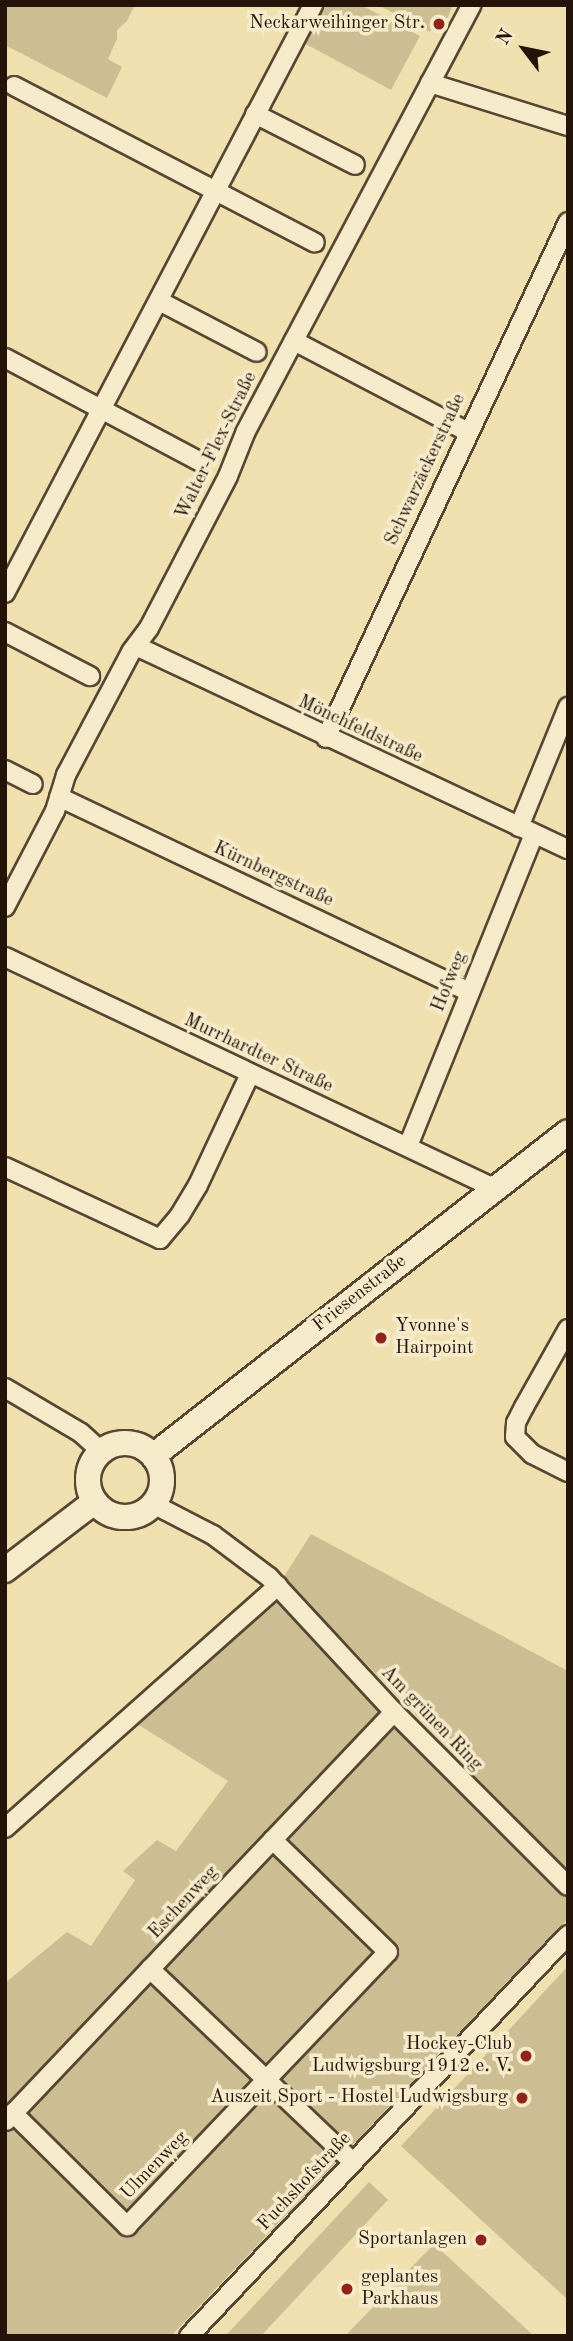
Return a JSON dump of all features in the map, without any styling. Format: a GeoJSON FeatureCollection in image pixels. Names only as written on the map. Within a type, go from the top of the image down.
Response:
{"type":"FeatureCollection","features":[{"type":"Feature","properties":{"kind":"main road","name":"Friesenstraße"},"geometry":{"type":"LineString","coordinates":[[153,1456],[568,1132]]}},
{"type":"Feature","properties":{"kind":"main road"},"geometry":{"type":"LineString","coordinates":[[124,1443],[145,1449],[153,1456],[162,1483],[153,1504],[139,1514],[128,1517],[109,1514],[94,1502],[88,1490],[88,1477],[90,1467],[102,1452],[113,1445],[124,1443]]}},
{"type":"Feature","properties":{"kind":"main road"},"geometry":{"type":"LineString","coordinates":[[5,1570],[94,1502]]}},
{"type":"Feature","properties":{"kind":"street"},"geometry":{"type":"LineString","coordinates":[[5,593],[313,5]]}},
{"type":"Feature","properties":{"kind":"street","name":"Walter-Flex-Straße"},"geometry":{"type":"LineString","coordinates":[[5,907],[59,797],[66,775],[135,646],[149,628],[222,488],[246,431],[430,83],[452,48],[472,5]]}},
{"type":"Feature","properties":{"kind":"street"},"geometry":{"type":"LineString","coordinates":[[430,83],[568,126]]}},
{"type":"Feature","properties":{"kind":"street"},"geometry":{"type":"LineString","coordinates":[[13,86],[315,243]]}},
{"type":"Feature","properties":{"kind":"street"},"geometry":{"type":"LineString","coordinates":[[255,114],[355,165]]}},
{"type":"Feature","properties":{"kind":"street","name":"Schwarzäckerstraße"},"geometry":{"type":"LineString","coordinates":[[326,738],[568,222]]}},
{"type":"Feature","properties":{"kind":"street"},"geometry":{"type":"LineString","coordinates":[[159,301],[257,352]]}},
{"type":"Feature","properties":{"kind":"street"},"geometry":{"type":"LineString","coordinates":[[294,341],[468,432]]}},
{"type":"Feature","properties":{"kind":"street"},"geometry":{"type":"LineString","coordinates":[[5,358],[199,461]]}},
{"type":"Feature","properties":{"kind":"street"},"geometry":{"type":"LineString","coordinates":[[5,632],[90,676]]}},
{"type":"Feature","properties":{"kind":"street","name":"Mönchfeldstraße"},"geometry":{"type":"LineString","coordinates":[[135,646],[326,738],[568,849]]}},
{"type":"Feature","properties":{"kind":"street","name":"Hofweg"},"geometry":{"type":"LineString","coordinates":[[408,1146],[468,991],[568,707]]}},
{"type":"Feature","properties":{"kind":"street"},"geometry":{"type":"LineString","coordinates":[[5,770],[33,784]]}},
{"type":"Feature","properties":{"kind":"street","name":"Kürnbergstraße"},"geometry":{"type":"LineString","coordinates":[[59,797],[468,991]]}},
{"type":"Feature","properties":{"kind":"street","name":"Murrhardter Straße"},"geometry":{"type":"LineString","coordinates":[[5,957],[494,1188]]}},
{"type":"Feature","properties":{"kind":"street"},"geometry":{"type":"LineString","coordinates":[[5,1167],[160,1239],[180,1215],[198,1185],[250,1074]]}},
{"type":"Feature","properties":{"kind":"street"},"geometry":{"type":"LineString","coordinates":[[568,1329],[523,1407],[516,1423],[515,1437],[532,1454],[568,1472]]}},
{"type":"Feature","properties":{"kind":"street"},"geometry":{"type":"LineString","coordinates":[[5,1388],[81,1433],[102,1452]]}},
{"type":"Feature","properties":{"kind":"street","name":"Am grünen Ring"},"geometry":{"type":"LineString","coordinates":[[153,1504],[213,1535],[273,1582],[394,1712],[568,1886]]}},
{"type":"Feature","properties":{"kind":"street"},"geometry":{"type":"LineString","coordinates":[[5,1828],[110,1738],[273,1582]]}},
{"type":"Feature","properties":{"kind":"street","name":"Eschenweg"},"geometry":{"type":"LineString","coordinates":[[9,2117],[394,1712]]}},
{"type":"Feature","properties":{"kind":"street","name":"Ulmenweg"},"geometry":{"type":"LineString","coordinates":[[9,2117],[127,2226],[388,1952],[273,1840]]}},
{"type":"Feature","properties":{"kind":"street","name":"Fuchshofstraße"},"geometry":{"type":"LineString","coordinates":[[189,2336],[568,1935]]}},
{"type":"Feature","properties":{"kind":"street"},"geometry":{"type":"LineString","coordinates":[[150,1969],[353,2162]]}},
{"type":"Feature","properties":{"kind":"shaded area"},"geometry":{"type":"Polygon","coordinates":[[[5,5],[135,5],[127,21],[117,30],[117,39],[108,59],[122,67],[107,98],[5,45],[5,5]]]}},
{"type":"Feature","properties":{"kind":"shaded area"},"geometry":{"type":"Polygon","coordinates":[[[325,5],[361,5],[420,36],[391,90],[304,43],[325,5]]]}},
{"type":"Feature","properties":{"kind":"shaded area"},"geometry":{"type":"Polygon","coordinates":[[[378,5],[453,5],[447,19],[438,16],[430,32],[378,5]]]}},
{"type":"Feature","properties":{"kind":"shaded area"},"geometry":{"type":"Polygon","coordinates":[[[311,1534],[568,1671],[568,1872],[283,1578],[311,1534]]]}},
{"type":"Feature","properties":{"kind":"shaded area"},"geometry":{"type":"Polygon","coordinates":[[[278,1586],[568,1886],[568,1919],[171,2336],[5,2336],[5,1983],[67,1932],[91,1946],[135,1880],[123,1871],[157,1840],[176,1851],[228,1781],[131,1720],[278,1586]]]}},
{"type":"Feature","properties":{"kind":"shaded area","name":"Hockey-Club Ludwigsburg 1912 e. V."},"geometry":{"type":"Polygon","coordinates":[[[568,1966],[568,2300],[401,2146],[568,1966]]]}},
{"type":"Feature","properties":{"kind":"shaded area"},"geometry":{"type":"Polygon","coordinates":[[[369,2182],[388,2200],[261,2336],[225,2336],[369,2182]]]}},
{"type":"Feature","properties":{"kind":"shaded area"},"geometry":{"type":"Polygon","coordinates":[[[434,2244],[534,2336],[345,2336],[434,2244]]]}},
{"type":"Feature","properties":{"kind":"place","name":"Neckarweihinger Str."},"geometry":{"type":"Point","coordinates":[439,24]}},
{"type":"Feature","properties":{"kind":"place","name":"Yvonne's Hairpoint"},"geometry":{"type":"Point","coordinates":[381,1338]}},
{"type":"Feature","properties":{"kind":"place","name":"Hockey-Club Ludwigsburg 1912 e. V."},"geometry":{"type":"Point","coordinates":[526,2056]}},
{"type":"Feature","properties":{"kind":"place","name":"Auszeit Sport - Hostel Ludwigsburg"},"geometry":{"type":"Point","coordinates":[522,2098]}},
{"type":"Feature","properties":{"kind":"place","name":"Sportanlagen"},"geometry":{"type":"Point","coordinates":[481,2240]}},
{"type":"Feature","properties":{"kind":"place","name":"geplantes Parkhaus"},"geometry":{"type":"Point","coordinates":[347,2289]}}]}
